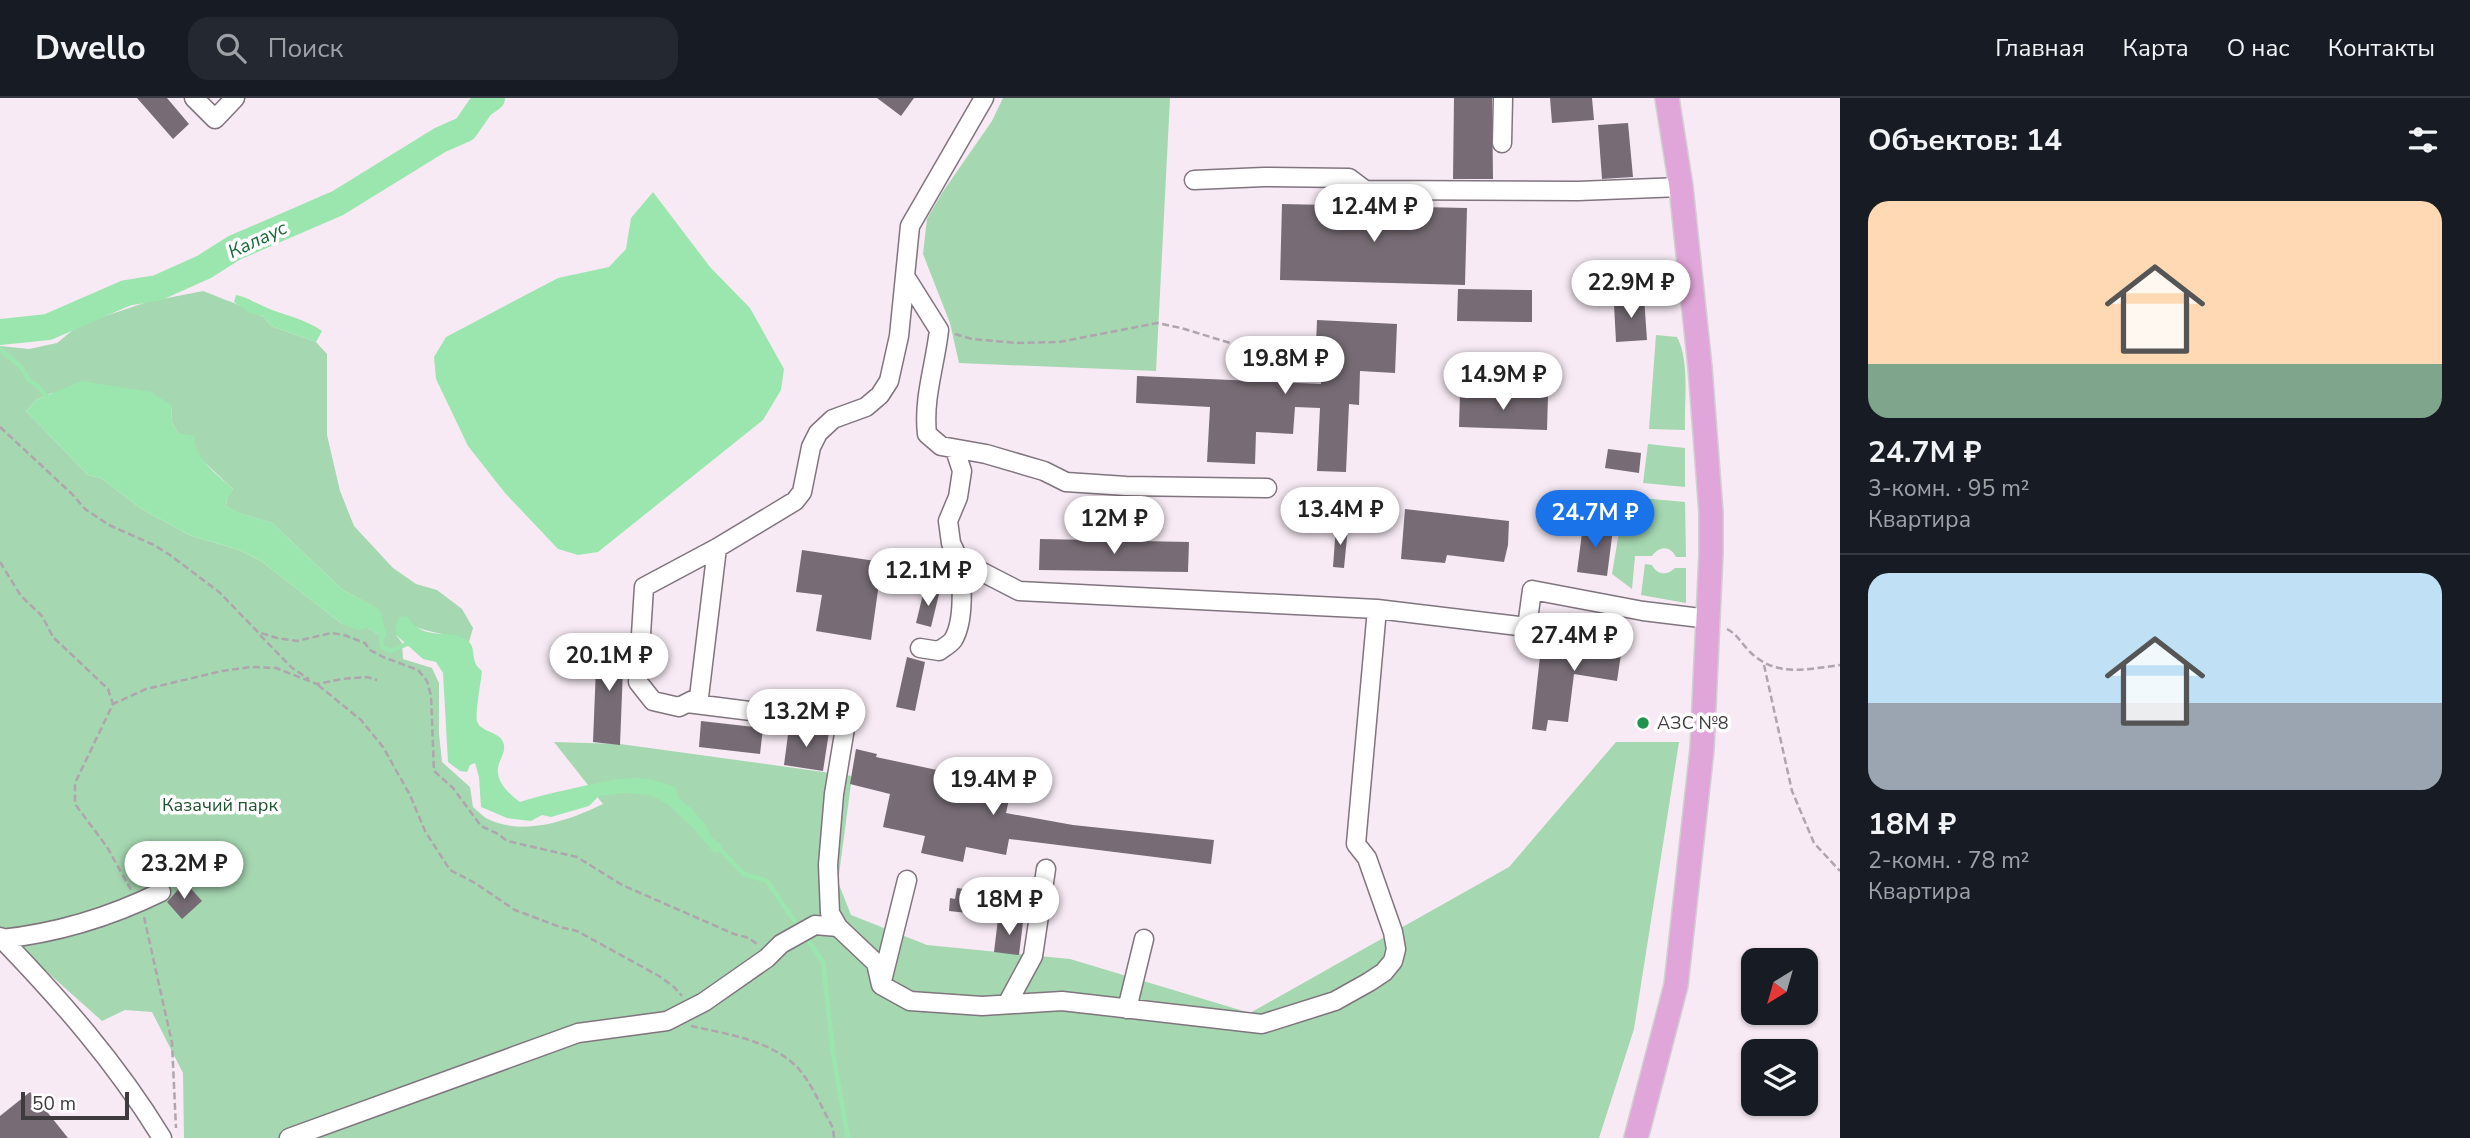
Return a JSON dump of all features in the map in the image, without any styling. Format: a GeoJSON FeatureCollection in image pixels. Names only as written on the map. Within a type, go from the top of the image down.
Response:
{"type":"FeatureCollection","features":[{"type":"Feature","properties":{"kind":"main road"},"geometry":{"type":"LineString","coordinates":[[1636,1138],[1676,985],[1702,749],[1709,619],[1711,513],[1700,367],[1681,187],[1667,98]]}},
{"type":"Feature","properties":{"kind":"street"},"geometry":{"type":"LineString","coordinates":[[194,98],[215,119],[235,98]]}},
{"type":"Feature","properties":{"kind":"street"},"geometry":{"type":"LineString","coordinates":[[717,548],[699,697],[679,707],[653,701],[638,682],[644,587],[717,548],[795,501],[802,492],[811,447],[818,433],[833,419],[866,407],[880,395],[889,381],[899,336],[909,226],[984,98]]}},
{"type":"Feature","properties":{"kind":"street"},"geometry":{"type":"LineString","coordinates":[[1503,98],[1503,143]]}},
{"type":"Feature","properties":{"kind":"street"},"geometry":{"type":"LineString","coordinates":[[1194,180],[1349,178],[1365,190],[1578,191],[1681,187]]}},
{"type":"Feature","properties":{"kind":"street"},"geometry":{"type":"LineString","coordinates":[[905,276],[939,330],[927,395],[926,425],[928,434],[941,446],[986,453],[1044,471],[1066,482],[1126,486],[1267,488]]}},
{"type":"Feature","properties":{"kind":"street"},"geometry":{"type":"LineString","coordinates":[[920,648],[939,651],[953,639],[960,616],[963,589],[959,559],[951,543],[948,521],[958,497],[962,471],[955,450]]}},
{"type":"Feature","properties":{"kind":"street"},"geometry":{"type":"LineString","coordinates":[[959,559],[1018,591],[1377,609],[1527,627],[1532,590],[1643,611],[1709,619]]}},
{"type":"Feature","properties":{"kind":"street"},"geometry":{"type":"LineString","coordinates":[[687,703],[837,722],[845,728],[830,837],[830,914],[838,926],[876,962],[881,985],[910,1001],[982,1006],[1062,1001],[1262,1024],[1335,1001],[1369,982],[1384,972],[1396,949],[1393,932],[1367,858],[1356,844],[1377,609]]}},
{"type":"Feature","properties":{"kind":"street"},"geometry":{"type":"LineString","coordinates":[[1006,1004],[1033,956],[1046,869]]}},
{"type":"Feature","properties":{"kind":"street"},"geometry":{"type":"LineString","coordinates":[[881,985],[907,880]]}},
{"type":"Feature","properties":{"kind":"street"},"geometry":{"type":"LineString","coordinates":[[1,938],[56,931],[99,919],[161,892]]}},
{"type":"Feature","properties":{"kind":"street"},"geometry":{"type":"LineString","coordinates":[[289,1138],[578,1033],[667,1021],[704,1002],[781,944],[815,925],[838,926]]}},
{"type":"Feature","properties":{"kind":"street"},"geometry":{"type":"LineString","coordinates":[[1,938],[60,1000],[110,1060],[162,1138]]}},
{"type":"Feature","properties":{"kind":"street"},"geometry":{"type":"LineString","coordinates":[[1127,1009],[1144,939]]}},
{"type":"Feature","properties":{"kind":"path"},"geometry":{"type":"LineString","coordinates":[[939,330],[972,339],[1048,343],[1100,336],[1157,323],[1250,349],[1298,352]]}},
{"type":"Feature","properties":{"kind":"path"},"geometry":{"type":"LineString","coordinates":[[0,428],[85,509],[109,525],[154,545],[219,592],[292,668],[317,684],[361,720],[383,747],[410,795],[425,831],[450,870],[475,883],[514,910],[560,927],[577,930],[659,976],[674,986],[691,1009]]}},
{"type":"Feature","properties":{"kind":"path"},"geometry":{"type":"LineString","coordinates":[[0,562],[21,596],[43,616],[53,637],[108,689],[113,704]]}},
{"type":"Feature","properties":{"kind":"path"},"geometry":{"type":"LineString","coordinates":[[1709,619],[1733,632],[1764,665],[1790,671],[1840,665]]}},
{"type":"Feature","properties":{"kind":"path"},"geometry":{"type":"LineString","coordinates":[[258,632],[298,641],[331,633],[344,635],[365,643],[370,650],[383,657],[418,670],[427,681],[431,696],[434,771],[453,788],[481,826],[507,841],[577,856],[622,886],[749,938],[771,954]]}},
{"type":"Feature","properties":{"kind":"path"},"geometry":{"type":"LineString","coordinates":[[1764,665],[1792,791],[1814,843],[1840,871]]}},
{"type":"Feature","properties":{"kind":"path"},"geometry":{"type":"LineString","coordinates":[[176,1138],[172,1043],[141,903],[107,847],[75,804],[75,783],[113,704],[145,689],[251,667],[276,668],[317,684],[367,677],[377,680]]}},
{"type":"Feature","properties":{"kind":"path"},"geometry":{"type":"LineString","coordinates":[[667,1021],[730,1035],[768,1047],[787,1059],[799,1069],[834,1128],[834,1138]]}},
{"type":"Feature","properties":{"kind":"green space"},"geometry":{"type":"Polygon","coordinates":[[[1003,98],[1170,98],[1156,371],[959,363],[950,323],[923,254],[927,219],[992,121],[1003,98]]]}},
{"type":"Feature","properties":{"kind":"green space","name":"Казачий парк"},"geometry":{"type":"Polygon","coordinates":[[[203,291],[264,317],[271,326],[316,342],[327,354],[327,435],[340,491],[354,526],[393,568],[416,584],[437,590],[462,609],[473,628],[469,642],[413,626],[396,635],[402,643],[403,659],[432,668],[439,683],[442,762],[470,787],[473,807],[488,819],[504,825],[548,824],[603,804],[554,742],[620,744],[852,776],[838,882],[851,915],[927,945],[1070,959],[1250,1013],[1509,867],[1616,742],[1679,742],[1634,1029],[1599,1138],[184,1138],[183,1073],[152,1012],[125,1010],[102,1021],[0,930],[0,346],[29,349],[57,343],[79,325],[147,302],[203,291]],[[52,393],[36,400],[26,411],[88,475],[101,478],[140,508],[189,535],[239,550],[261,561],[342,624],[368,628],[378,634],[377,608],[343,590],[272,523],[236,512],[226,506],[227,498],[233,489],[201,459],[194,446],[178,433],[172,422],[171,405],[162,401],[52,393]]]}},
{"type":"Feature","properties":{"kind":"green space"},"geometry":{"type":"Polygon","coordinates":[[[1656,335],[1677,337],[1681,347],[1685,370],[1685,430],[1649,429],[1656,335]]]}},
{"type":"Feature","properties":{"kind":"green space"},"geometry":{"type":"Polygon","coordinates":[[[1648,444],[1685,448],[1685,487],[1643,483],[1648,444]]]}},
{"type":"Feature","properties":{"kind":"green space"},"geometry":{"type":"Polygon","coordinates":[[[1642,498],[1685,502],[1686,557],[1676,557],[1671,550],[1664,548],[1652,556],[1635,556],[1632,589],[1612,574],[1619,532],[1640,520],[1642,498]]]}},
{"type":"Feature","properties":{"kind":"green space"},"geometry":{"type":"Polygon","coordinates":[[[1645,564],[1652,565],[1662,573],[1675,568],[1686,568],[1686,603],[1641,595],[1645,564]]]}},
{"type":"Feature","properties":{"kind":"shaded area"},"geometry":{"type":"Polygon","coordinates":[[[653,192],[710,267],[750,308],[784,369],[781,390],[763,420],[598,552],[578,555],[558,549],[505,493],[468,446],[436,379],[434,357],[446,337],[558,278],[609,267],[626,249],[631,218],[653,192]]]}},
{"type":"Feature","properties":{"kind":"shaded area"},"geometry":{"type":"Polygon","coordinates":[[[236,295],[322,331],[316,342],[271,326],[264,317],[250,313],[234,302],[236,295]]]}},
{"type":"Feature","properties":{"kind":"shaded area"},"geometry":{"type":"Polygon","coordinates":[[[82,381],[151,392],[171,405],[172,422],[178,433],[194,436],[202,459],[233,489],[227,498],[226,506],[272,523],[343,590],[378,608],[386,636],[381,642],[378,634],[368,628],[357,630],[342,624],[261,561],[239,550],[189,535],[140,508],[101,478],[88,475],[26,411],[36,400],[82,381]]]}},
{"type":"Feature","properties":{"kind":"shaded area"},"geometry":{"type":"Polygon","coordinates":[[[407,616],[421,630],[461,637],[470,643],[475,663],[482,671],[477,721],[482,728],[502,740],[504,749],[498,774],[506,790],[520,802],[627,778],[662,782],[675,787],[679,799],[706,825],[712,838],[721,844],[722,850],[714,853],[670,806],[651,795],[624,793],[599,796],[589,806],[551,817],[542,815],[531,821],[507,818],[481,807],[475,763],[470,765],[467,772],[460,771],[448,762],[443,673],[436,662],[423,659],[396,635],[399,617],[407,616]]]}},
{"type":"Feature","properties":{"kind":"building"},"geometry":{"type":"Polygon","coordinates":[[[137,98],[167,98],[189,124],[173,139],[137,98]]]}},
{"type":"Feature","properties":{"kind":"building"},"geometry":{"type":"Polygon","coordinates":[[[877,98],[914,98],[901,116],[877,98]]]}},
{"type":"Feature","properties":{"kind":"building"},"geometry":{"type":"Polygon","coordinates":[[[1454,98],[1492,98],[1493,179],[1453,179],[1454,98]]]}},
{"type":"Feature","properties":{"kind":"building"},"geometry":{"type":"Polygon","coordinates":[[[1550,98],[1592,98],[1594,120],[1552,123],[1550,98]]]}},
{"type":"Feature","properties":{"kind":"building"},"geometry":{"type":"Polygon","coordinates":[[[1628,123],[1633,177],[1602,179],[1598,125],[1628,123]]]}},
{"type":"Feature","properties":{"kind":"building"},"geometry":{"type":"Polygon","coordinates":[[[1282,204],[1467,208],[1465,285],[1280,280],[1282,204]]]}},
{"type":"Feature","properties":{"kind":"building"},"geometry":{"type":"Polygon","coordinates":[[[1458,289],[1532,290],[1532,322],[1457,321],[1458,289]]]}},
{"type":"Feature","properties":{"kind":"building"},"geometry":{"type":"Polygon","coordinates":[[[1644,297],[1647,340],[1616,342],[1614,304],[1621,304],[1620,300],[1644,297]]]}},
{"type":"Feature","properties":{"kind":"building"},"geometry":{"type":"Polygon","coordinates":[[[1317,320],[1397,324],[1395,373],[1360,371],[1359,405],[1349,404],[1346,472],[1317,471],[1320,408],[1295,407],[1293,434],[1256,432],[1255,464],[1207,462],[1210,407],[1136,403],[1137,376],[1321,384],[1323,345],[1316,344],[1317,320]]]}},
{"type":"Feature","properties":{"kind":"building"},"geometry":{"type":"Polygon","coordinates":[[[1460,393],[1548,396],[1547,430],[1459,427],[1460,393]]]}},
{"type":"Feature","properties":{"kind":"building"},"geometry":{"type":"Polygon","coordinates":[[[1608,449],[1641,453],[1639,473],[1605,468],[1608,449]]]}},
{"type":"Feature","properties":{"kind":"building"},"geometry":{"type":"Polygon","coordinates":[[[1405,509],[1509,521],[1504,562],[1447,555],[1445,563],[1401,559],[1405,509]]]}},
{"type":"Feature","properties":{"kind":"building"},"geometry":{"type":"Polygon","coordinates":[[[1583,525],[1613,529],[1607,576],[1577,572],[1583,525]]]}},
{"type":"Feature","properties":{"kind":"building"},"geometry":{"type":"Polygon","coordinates":[[[1336,526],[1348,527],[1344,568],[1333,567],[1336,526]]]}},
{"type":"Feature","properties":{"kind":"building"},"geometry":{"type":"Polygon","coordinates":[[[1040,539],[1189,542],[1188,572],[1039,570],[1040,539]]]}},
{"type":"Feature","properties":{"kind":"building"},"geometry":{"type":"Polygon","coordinates":[[[802,550],[882,562],[871,640],[816,631],[822,595],[796,592],[802,550]]]}},
{"type":"Feature","properties":{"kind":"building"},"geometry":{"type":"Polygon","coordinates":[[[924,590],[939,594],[931,627],[916,623],[924,590]]]}},
{"type":"Feature","properties":{"kind":"building"},"geometry":{"type":"Polygon","coordinates":[[[1594,622],[1625,627],[1617,681],[1574,674],[1568,722],[1548,720],[1546,731],[1532,729],[1541,647],[1589,654],[1594,622]]]}},
{"type":"Feature","properties":{"kind":"building"},"geometry":{"type":"Polygon","coordinates":[[[597,642],[624,643],[620,745],[593,742],[597,642]]]}},
{"type":"Feature","properties":{"kind":"building"},"geometry":{"type":"Polygon","coordinates":[[[907,657],[925,662],[915,711],[896,707],[907,657]]]}},
{"type":"Feature","properties":{"kind":"building"},"geometry":{"type":"Polygon","coordinates":[[[701,721],[763,728],[760,754],[699,747],[701,721]]]}},
{"type":"Feature","properties":{"kind":"building"},"geometry":{"type":"Polygon","coordinates":[[[789,727],[829,732],[823,771],[784,765],[789,727]]]}},
{"type":"Feature","properties":{"kind":"building"},"geometry":{"type":"Polygon","coordinates":[[[856,749],[877,754],[876,757],[1012,786],[1006,813],[1073,825],[1214,840],[1211,864],[1009,839],[1006,855],[966,847],[963,862],[921,853],[925,836],[883,827],[890,794],[850,784],[856,749]]]}},
{"type":"Feature","properties":{"kind":"building"},"geometry":{"type":"Polygon","coordinates":[[[185,882],[202,901],[182,919],[167,902],[185,882]]]}},
{"type":"Feature","properties":{"kind":"building"},"geometry":{"type":"Polygon","coordinates":[[[957,888],[984,892],[983,901],[988,901],[986,915],[949,911],[950,898],[955,899],[957,888]]]}},
{"type":"Feature","properties":{"kind":"building"},"geometry":{"type":"Polygon","coordinates":[[[998,919],[1023,922],[1019,955],[994,952],[998,919]]]}},
{"type":"Feature","properties":{"kind":"building"},"geometry":{"type":"Polygon","coordinates":[[[30,1092],[68,1138],[0,1138],[0,1116],[30,1092]]]}},
{"type":"Feature","properties":{"kind":"waterway","name":"Калаус"},"geometry":{"type":"LineString","coordinates":[[0,332],[48,327],[126,293],[157,288],[204,267],[234,248],[338,203],[440,140],[465,129],[481,106],[492,98]]}},
{"type":"Feature","properties":{"kind":"waterway"},"geometry":{"type":"LineString","coordinates":[[0,349],[22,368],[29,381],[38,386],[50,401]]}},
{"type":"Feature","properties":{"kind":"waterway"},"geometry":{"type":"LineString","coordinates":[[381,637],[382,647],[391,651],[409,643]]}},
{"type":"Feature","properties":{"kind":"waterway"},"geometry":{"type":"LineString","coordinates":[[718,847],[744,874],[767,881],[800,929]]}},
{"type":"Feature","properties":{"kind":"waterway"},"geometry":{"type":"LineString","coordinates":[[805,936],[823,962],[833,1053],[848,1138]]}},
{"type":"Feature","properties":{"kind":"place","name":"АЗС №8"},"geometry":{"type":"Point","coordinates":[1643,723]}}]}
